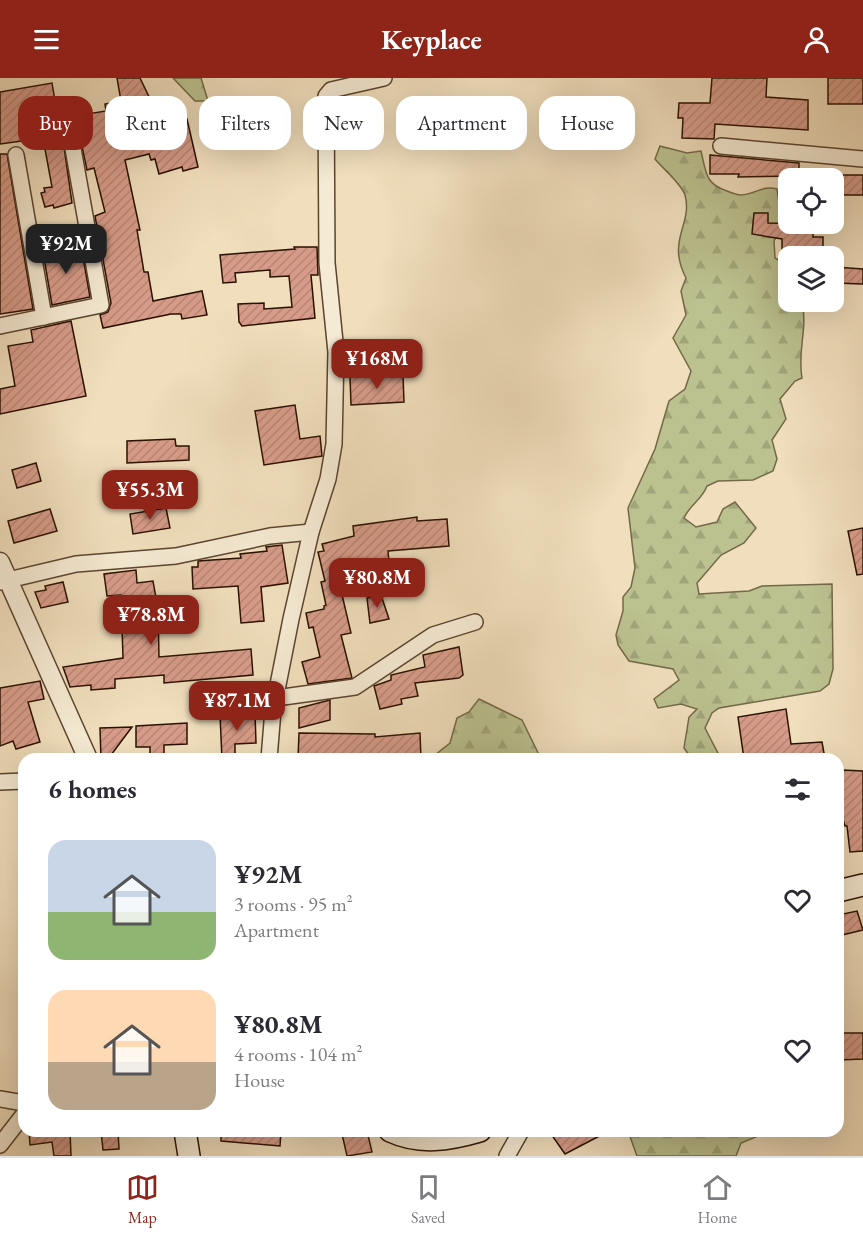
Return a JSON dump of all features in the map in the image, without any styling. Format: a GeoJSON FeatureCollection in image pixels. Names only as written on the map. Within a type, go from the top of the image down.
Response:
{"type":"FeatureCollection","features":[{"type":"Feature","properties":{"kind":"main road"},"geometry":{"type":"LineString","coordinates":[[844,890],[863,885]]}},
{"type":"Feature","properties":{"kind":"main road"},"geometry":{"type":"LineString","coordinates":[[186,1137],[189,1156]]}},
{"type":"Feature","properties":{"kind":"main road"},"geometry":{"type":"LineString","coordinates":[[402,1137],[428,1141],[449,1137]]}},
{"type":"Feature","properties":{"kind":"street"},"geometry":{"type":"LineString","coordinates":[[270,753],[276,698],[310,532],[328,479],[334,444],[336,352],[327,263],[326,96],[331,90],[384,78]]}},
{"type":"Feature","properties":{"kind":"street"},"geometry":{"type":"LineString","coordinates":[[721,146],[863,159]]}},
{"type":"Feature","properties":{"kind":"street"},"geometry":{"type":"LineString","coordinates":[[0,326],[101,305],[73,150]]}},
{"type":"Feature","properties":{"kind":"street"},"geometry":{"type":"LineString","coordinates":[[16,155],[44,317]]}},
{"type":"Feature","properties":{"kind":"street"},"geometry":{"type":"LineString","coordinates":[[4,582],[75,564],[176,556],[270,536],[310,532]]}},
{"type":"Feature","properties":{"kind":"street"},"geometry":{"type":"LineString","coordinates":[[0,562],[4,582],[85,753]]}},
{"type":"Feature","properties":{"kind":"street"},"geometry":{"type":"LineString","coordinates":[[276,698],[355,687],[434,635],[475,622]]}},
{"type":"Feature","properties":{"kind":"street"},"geometry":{"type":"LineString","coordinates":[[0,782],[18,781]]}},
{"type":"Feature","properties":{"kind":"street"},"geometry":{"type":"LineString","coordinates":[[0,1099],[18,1102]]}},
{"type":"Feature","properties":{"kind":"street"},"geometry":{"type":"LineString","coordinates":[[0,1145],[18,1122]]}},
{"type":"Feature","properties":{"kind":"street"},"geometry":{"type":"LineString","coordinates":[[507,1156],[518,1137]]}},
{"type":"Feature","properties":{"kind":"green space"},"geometry":{"type":"Polygon","coordinates":[[[173,78],[201,78],[206,96],[199,96],[199,101],[195,101],[173,78]]]}},
{"type":"Feature","properties":{"kind":"green space"},"geometry":{"type":"Polygon","coordinates":[[[660,146],[687,153],[701,151],[710,181],[733,193],[741,195],[768,188],[777,189],[778,234],[774,241],[775,258],[778,260],[778,312],[804,312],[802,378],[795,381],[780,399],[786,419],[772,440],[777,459],[773,471],[753,480],[718,481],[707,486],[684,518],[696,527],[717,522],[723,509],[735,502],[756,528],[744,543],[721,555],[697,583],[699,594],[749,591],[762,586],[832,584],[833,669],[829,684],[820,691],[719,708],[712,713],[705,728],[718,753],[688,753],[684,748],[689,717],[697,709],[681,704],[658,708],[654,699],[679,680],[673,669],[629,661],[618,645],[616,635],[623,611],[623,597],[631,587],[635,568],[628,508],[655,449],[669,401],[685,389],[691,371],[673,338],[686,315],[681,291],[686,278],[681,264],[679,243],[687,206],[680,186],[655,159],[660,146]]]}},
{"type":"Feature","properties":{"kind":"green space"},"geometry":{"type":"Polygon","coordinates":[[[479,699],[522,720],[538,753],[438,753],[450,743],[457,718],[469,712],[479,699]]]}},
{"type":"Feature","properties":{"kind":"green space"},"geometry":{"type":"Polygon","coordinates":[[[630,1137],[756,1137],[741,1143],[736,1156],[637,1156],[630,1137]]]}},
{"type":"Feature","properties":{"kind":"building"},"geometry":{"type":"Polygon","coordinates":[[[117,78],[140,78],[149,96],[120,96],[117,78]]]}},
{"type":"Feature","properties":{"kind":"building"},"geometry":{"type":"Polygon","coordinates":[[[712,78],[767,78],[766,97],[808,100],[808,130],[715,124],[714,139],[682,138],[683,118],[678,118],[679,103],[710,103],[712,78]]]}},
{"type":"Feature","properties":{"kind":"building"},"geometry":{"type":"Polygon","coordinates":[[[828,78],[863,78],[863,104],[828,104],[828,78]]]}},
{"type":"Feature","properties":{"kind":"building"},"geometry":{"type":"Polygon","coordinates":[[[52,83],[54,96],[18,96],[18,141],[0,144],[0,92],[52,83]]]}},
{"type":"Feature","properties":{"kind":"building"},"geometry":{"type":"Polygon","coordinates":[[[105,111],[105,150],[187,150],[187,119],[198,167],[183,171],[182,167],[159,174],[155,159],[151,160],[149,154],[125,160],[140,230],[137,230],[144,272],[148,272],[153,301],[202,291],[207,315],[182,319],[181,314],[171,314],[103,328],[100,315],[108,312],[111,303],[95,216],[105,212],[94,168],[87,170],[83,150],[93,150],[93,113],[105,111]]]}},
{"type":"Feature","properties":{"kind":"building"},"geometry":{"type":"Polygon","coordinates":[[[45,150],[64,150],[72,203],[54,208],[53,205],[45,207],[41,193],[45,192],[44,188],[52,187],[45,150]]]}},
{"type":"Feature","properties":{"kind":"building"},"geometry":{"type":"Polygon","coordinates":[[[0,154],[7,154],[33,309],[0,314],[0,154]]]}},
{"type":"Feature","properties":{"kind":"building"},"geometry":{"type":"Polygon","coordinates":[[[710,155],[799,163],[799,168],[778,168],[778,176],[738,177],[739,174],[710,174],[710,155]]]}},
{"type":"Feature","properties":{"kind":"building"},"geometry":{"type":"Polygon","coordinates":[[[844,175],[863,175],[863,195],[844,195],[844,175]]]}},
{"type":"Feature","properties":{"kind":"building"},"geometry":{"type":"Polygon","coordinates":[[[754,213],[768,213],[768,223],[778,223],[778,234],[813,234],[813,237],[823,237],[823,246],[782,246],[782,239],[752,234],[754,213]]]}},
{"type":"Feature","properties":{"kind":"building"},"geometry":{"type":"Polygon","coordinates":[[[81,246],[90,297],[52,305],[43,252],[81,246]]]}},
{"type":"Feature","properties":{"kind":"building"},"geometry":{"type":"Polygon","coordinates":[[[294,247],[317,247],[318,275],[311,275],[315,318],[242,326],[239,322],[238,304],[264,303],[264,309],[292,307],[289,276],[270,277],[270,270],[235,273],[236,282],[223,283],[220,255],[295,249],[294,247]]]}},
{"type":"Feature","properties":{"kind":"building"},"geometry":{"type":"Polygon","coordinates":[[[844,268],[863,269],[863,284],[844,283],[844,268]]]}},
{"type":"Feature","properties":{"kind":"building"},"geometry":{"type":"Polygon","coordinates":[[[71,321],[86,396],[0,414],[0,389],[15,386],[8,346],[33,342],[31,330],[71,321]]]}},
{"type":"Feature","properties":{"kind":"building"},"geometry":{"type":"Polygon","coordinates":[[[403,375],[404,402],[351,405],[350,377],[403,375]]]}},
{"type":"Feature","properties":{"kind":"building"},"geometry":{"type":"Polygon","coordinates":[[[295,405],[300,439],[320,436],[322,456],[264,465],[255,411],[295,405]]]}},
{"type":"Feature","properties":{"kind":"building"},"geometry":{"type":"Polygon","coordinates":[[[175,439],[176,446],[189,446],[189,460],[127,463],[127,441],[175,439]]]}},
{"type":"Feature","properties":{"kind":"building"},"geometry":{"type":"Polygon","coordinates":[[[36,463],[41,481],[17,488],[12,470],[36,463]]]}},
{"type":"Feature","properties":{"kind":"building"},"geometry":{"type":"Polygon","coordinates":[[[166,508],[170,528],[133,534],[130,514],[166,508]]]}},
{"type":"Feature","properties":{"kind":"building"},"geometry":{"type":"Polygon","coordinates":[[[50,509],[57,531],[14,543],[8,521],[50,509]]]}},
{"type":"Feature","properties":{"kind":"building"},"geometry":{"type":"Polygon","coordinates":[[[417,517],[417,521],[447,519],[449,546],[388,551],[389,562],[377,563],[378,567],[363,569],[362,559],[335,565],[351,633],[341,635],[352,678],[308,684],[302,662],[320,657],[313,627],[309,628],[306,613],[324,609],[326,605],[321,582],[325,581],[318,552],[324,551],[322,544],[354,536],[353,526],[417,517]]]}},
{"type":"Feature","properties":{"kind":"building"},"geometry":{"type":"Polygon","coordinates":[[[863,528],[863,574],[857,575],[848,531],[863,528]]]}},
{"type":"Feature","properties":{"kind":"building"},"geometry":{"type":"Polygon","coordinates":[[[282,545],[288,583],[261,587],[264,621],[241,623],[238,586],[193,589],[192,567],[198,567],[198,561],[241,558],[240,554],[267,551],[266,547],[282,545]]]}},
{"type":"Feature","properties":{"kind":"building"},"geometry":{"type":"Polygon","coordinates":[[[136,570],[137,583],[153,581],[158,609],[159,657],[251,649],[253,675],[164,683],[164,675],[115,679],[115,688],[91,690],[91,685],[70,687],[63,667],[123,658],[121,595],[107,596],[104,574],[136,570]]]}},
{"type":"Feature","properties":{"kind":"building"},"geometry":{"type":"Polygon","coordinates":[[[63,582],[68,602],[41,608],[35,592],[46,590],[45,586],[63,582]]]}},
{"type":"Feature","properties":{"kind":"building"},"geometry":{"type":"Polygon","coordinates":[[[381,595],[389,619],[370,623],[367,598],[381,595]]]}},
{"type":"Feature","properties":{"kind":"building"},"geometry":{"type":"Polygon","coordinates":[[[459,647],[463,675],[459,678],[415,683],[418,696],[401,699],[402,704],[380,709],[374,686],[391,680],[391,675],[425,667],[423,655],[459,647]]]}},
{"type":"Feature","properties":{"kind":"building"},"geometry":{"type":"Polygon","coordinates":[[[40,681],[44,699],[28,702],[40,742],[16,749],[13,741],[0,746],[0,688],[40,681]]]}},
{"type":"Feature","properties":{"kind":"building"},"geometry":{"type":"Polygon","coordinates":[[[330,700],[330,720],[299,728],[299,708],[330,700]]]}},
{"type":"Feature","properties":{"kind":"building"},"geometry":{"type":"Polygon","coordinates":[[[786,709],[791,744],[822,742],[824,753],[743,753],[738,717],[786,709]]]}},
{"type":"Feature","properties":{"kind":"building"},"geometry":{"type":"Polygon","coordinates":[[[255,713],[256,743],[235,744],[235,753],[222,753],[220,715],[255,713]]]}},
{"type":"Feature","properties":{"kind":"building"},"geometry":{"type":"Polygon","coordinates":[[[187,723],[187,744],[164,745],[164,753],[150,753],[150,747],[136,747],[136,726],[187,723]]]}},
{"type":"Feature","properties":{"kind":"building"},"geometry":{"type":"Polygon","coordinates":[[[132,727],[112,753],[101,753],[100,728],[132,727]]]}},
{"type":"Feature","properties":{"kind":"building"},"geometry":{"type":"Polygon","coordinates":[[[299,733],[375,734],[375,737],[420,733],[421,753],[298,753],[299,733]]]}},
{"type":"Feature","properties":{"kind":"building"},"geometry":{"type":"Polygon","coordinates":[[[844,770],[863,771],[863,851],[850,852],[847,826],[845,826],[844,770]]]}},
{"type":"Feature","properties":{"kind":"building"},"geometry":{"type":"Polygon","coordinates":[[[857,911],[863,930],[844,935],[844,914],[857,911]]]}},
{"type":"Feature","properties":{"kind":"building"},"geometry":{"type":"Polygon","coordinates":[[[844,1033],[863,1033],[863,1059],[844,1060],[844,1033]]]}},
{"type":"Feature","properties":{"kind":"building"},"geometry":{"type":"Polygon","coordinates":[[[29,1137],[70,1137],[71,1156],[54,1156],[52,1142],[30,1145],[29,1137]]]}},
{"type":"Feature","properties":{"kind":"building"},"geometry":{"type":"Polygon","coordinates":[[[102,1137],[118,1137],[119,1149],[103,1150],[102,1137]]]}},
{"type":"Feature","properties":{"kind":"building"},"geometry":{"type":"Polygon","coordinates":[[[221,1137],[281,1137],[280,1146],[221,1141],[221,1137]]]}},
{"type":"Feature","properties":{"kind":"building"},"geometry":{"type":"Polygon","coordinates":[[[343,1137],[368,1137],[372,1152],[347,1156],[343,1137]]]}},
{"type":"Feature","properties":{"kind":"building"},"geometry":{"type":"Polygon","coordinates":[[[553,1137],[598,1137],[565,1154],[553,1137]]]}}]}
